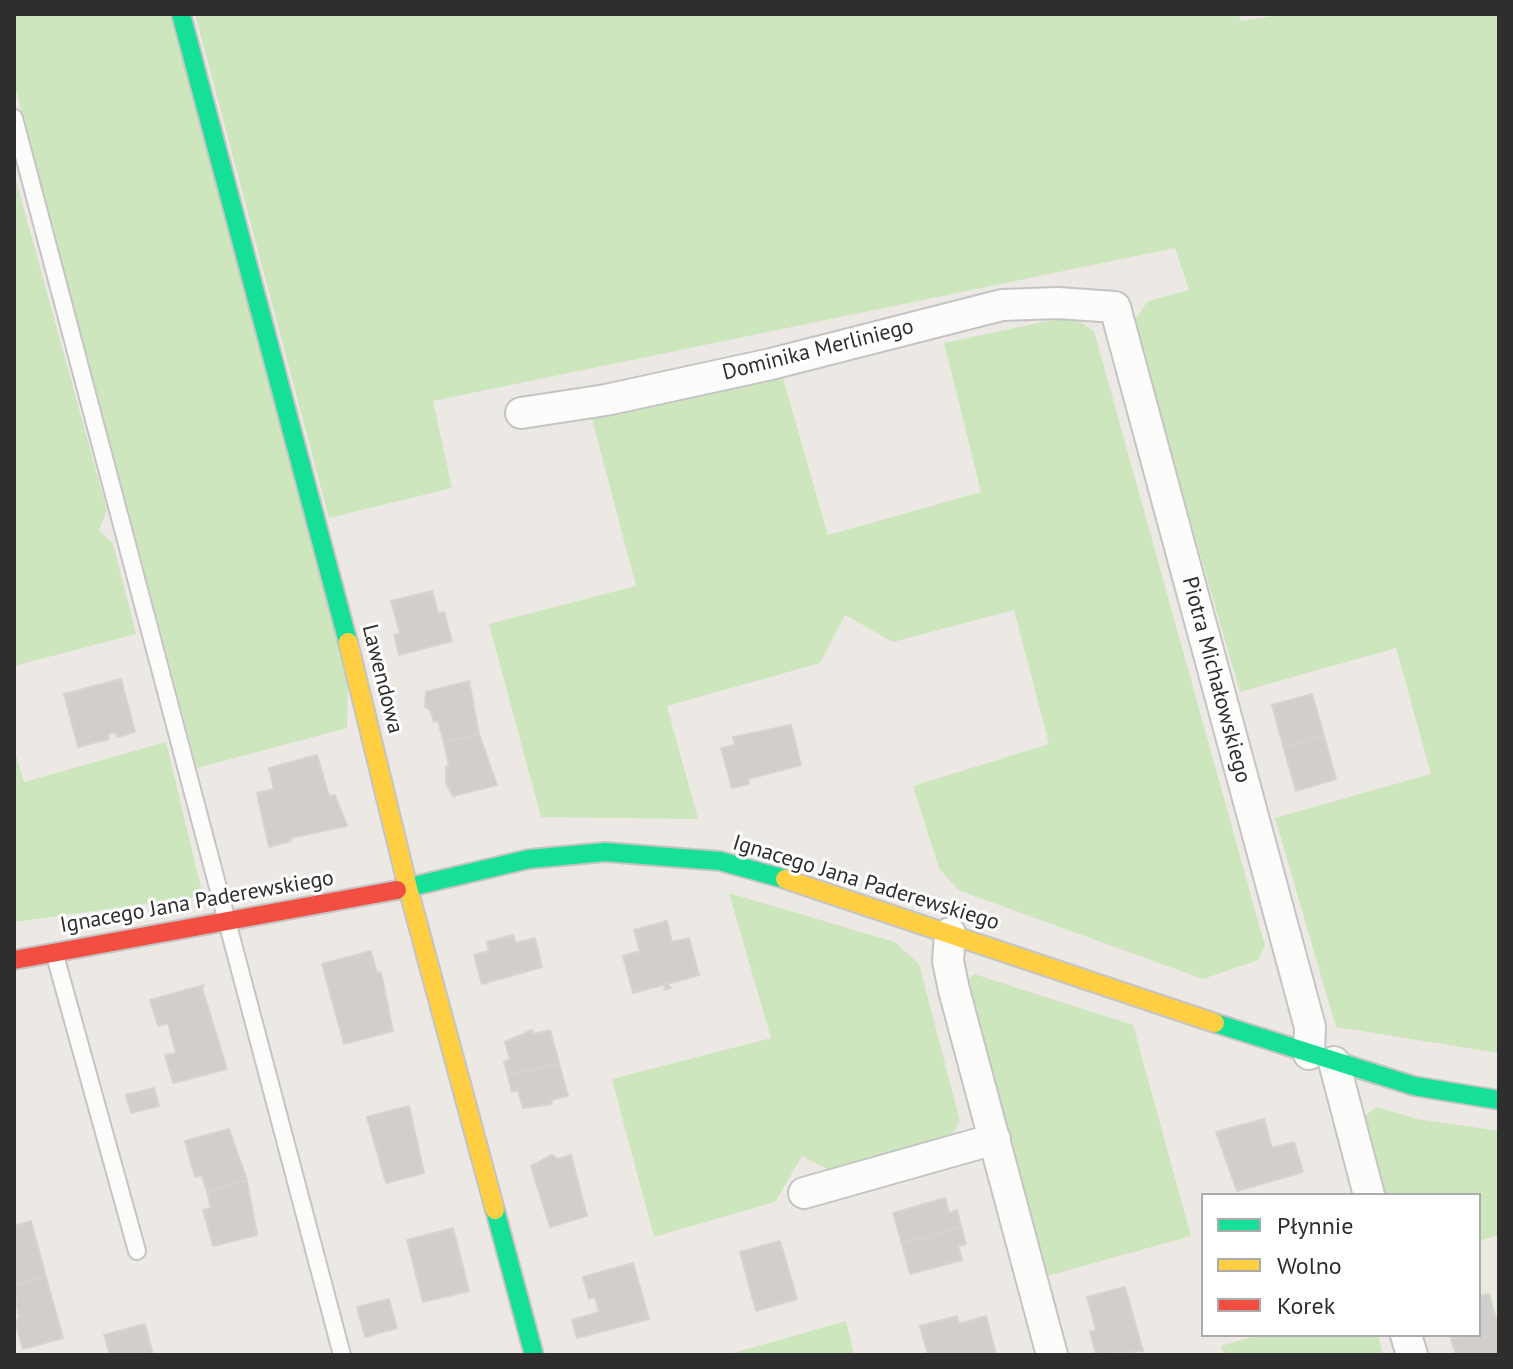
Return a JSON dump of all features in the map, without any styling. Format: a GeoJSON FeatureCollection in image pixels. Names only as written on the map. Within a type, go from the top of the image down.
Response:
{"type":"FeatureCollection","features":[{"type":"Feature","properties":{"kind":"street","name":"Lawendowa"},"geometry":{"type":"LineString","coordinates":[[181,14],[337,596],[408,888],[534,1355]]}},
{"type":"Feature","properties":{"kind":"street","name":"Dominika Merliniego"},"geometry":{"type":"LineString","coordinates":[[521,413],[606,400],[741,370],[1002,305],[1058,303],[1115,307]]}},
{"type":"Feature","properties":{"kind":"street","name":"Piotra Michałowskiego"},"geometry":{"type":"LineString","coordinates":[[1115,307],[1310,1027],[1368,1193]]}},
{"type":"Feature","properties":{"kind":"street","name":"Ignacego Jana Paderewskiego"},"geometry":{"type":"LineString","coordinates":[[14,960],[408,888],[529,859],[605,852],[646,853],[720,861],[950,933],[1321,1058],[1414,1086],[1499,1100]]}},
{"type":"Feature","properties":{"kind":"street"},"geometry":{"type":"LineString","coordinates":[[950,933],[948,961],[1052,1355]]}},
{"type":"Feature","properties":{"kind":"street"},"geometry":{"type":"LineString","coordinates":[[804,1193],[995,1139]]}},
{"type":"Feature","properties":{"kind":"lane"},"geometry":{"type":"LineString","coordinates":[[14,118],[342,1355]]}},
{"type":"Feature","properties":{"kind":"lane"},"geometry":{"type":"LineString","coordinates":[[54,952],[137,1251]]}},
{"type":"Feature","properties":{"kind":"green space"},"geometry":{"type":"Polygon","coordinates":[[[14,14],[171,14],[348,682],[347,728],[197,768],[14,83],[14,14]]]}},
{"type":"Feature","properties":{"kind":"green space"},"geometry":{"type":"Polygon","coordinates":[[[195,14],[1238,14],[1241,21],[1287,14],[1499,14],[1499,1053],[1336,1027],[1275,818],[1431,774],[1396,648],[1240,692],[1133,322],[1148,301],[1189,290],[1175,248],[433,401],[452,488],[329,518],[195,14]]]}},
{"type":"Feature","properties":{"kind":"green space"},"geometry":{"type":"Polygon","coordinates":[[[14,173],[107,510],[99,530],[113,544],[136,634],[14,666],[14,173]]]}},
{"type":"Feature","properties":{"kind":"green space"},"geometry":{"type":"Polygon","coordinates":[[[1071,316],[1094,331],[1265,946],[1258,960],[1203,979],[958,890],[939,868],[913,786],[1049,744],[1014,610],[893,642],[845,615],[820,663],[667,706],[698,819],[541,817],[489,624],[636,586],[591,415],[783,378],[828,535],[981,492],[944,343],[1071,316]]]}},
{"type":"Feature","properties":{"kind":"green space"},"geometry":{"type":"Polygon","coordinates":[[[166,742],[203,896],[14,922],[14,749],[24,782],[166,742]]]}},
{"type":"Feature","properties":{"kind":"green space"},"geometry":{"type":"Polygon","coordinates":[[[729,893],[895,942],[919,964],[960,1121],[950,1138],[833,1172],[802,1156],[775,1202],[654,1237],[612,1079],[771,1038],[729,893]]]}},
{"type":"Feature","properties":{"kind":"green space"},"geometry":{"type":"Polygon","coordinates":[[[974,974],[1133,1025],[1191,1236],[1044,1277],[965,983],[974,974]]]}},
{"type":"Feature","properties":{"kind":"green space"},"geometry":{"type":"Polygon","coordinates":[[[1376,1107],[1418,1119],[1499,1131],[1499,1235],[1481,1240],[1481,1193],[1379,1193],[1360,1120],[1376,1107]]]}},
{"type":"Feature","properties":{"kind":"green space"},"geometry":{"type":"Polygon","coordinates":[[[846,1321],[854,1355],[726,1355],[846,1321]]]}},
{"type":"Feature","properties":{"kind":"green space"},"geometry":{"type":"Polygon","coordinates":[[[1252,1337],[1378,1337],[1383,1355],[1224,1355],[1221,1346],[1252,1337]]]}},
{"type":"Feature","properties":{"kind":"building"},"geometry":{"type":"Polygon","coordinates":[[[432,591],[438,613],[444,612],[452,641],[399,655],[394,635],[400,633],[391,601],[432,591]]]}},
{"type":"Feature","properties":{"kind":"building"},"geometry":{"type":"Polygon","coordinates":[[[121,679],[135,732],[117,737],[116,732],[108,734],[109,739],[78,747],[64,694],[121,679]]]}},
{"type":"Feature","properties":{"kind":"building"},"geometry":{"type":"Polygon","coordinates":[[[469,681],[479,734],[444,743],[438,721],[434,722],[430,710],[425,707],[426,692],[469,681]]]}},
{"type":"Feature","properties":{"kind":"building"},"geometry":{"type":"Polygon","coordinates":[[[1312,694],[1324,736],[1284,749],[1272,705],[1312,694]]]}},
{"type":"Feature","properties":{"kind":"building"},"geometry":{"type":"Polygon","coordinates":[[[791,725],[801,765],[748,779],[749,784],[732,788],[721,748],[735,745],[733,737],[791,725]]]}},
{"type":"Feature","properties":{"kind":"building"},"geometry":{"type":"Polygon","coordinates":[[[479,734],[497,785],[453,796],[446,783],[446,767],[449,766],[444,743],[479,734]]]}},
{"type":"Feature","properties":{"kind":"building"},"geometry":{"type":"Polygon","coordinates":[[[1324,736],[1336,779],[1296,791],[1284,749],[1324,736]]]}},
{"type":"Feature","properties":{"kind":"building"},"geometry":{"type":"Polygon","coordinates":[[[317,755],[329,796],[335,795],[347,826],[290,838],[291,841],[269,847],[257,793],[274,789],[269,768],[317,755]]]}},
{"type":"Feature","properties":{"kind":"building"},"geometry":{"type":"Polygon","coordinates":[[[667,921],[672,942],[689,938],[699,975],[667,984],[671,988],[664,990],[666,984],[633,993],[623,956],[640,951],[634,930],[667,921]]]}},
{"type":"Feature","properties":{"kind":"building"},"geometry":{"type":"Polygon","coordinates":[[[513,935],[516,943],[535,938],[542,967],[482,984],[474,955],[489,951],[487,942],[513,935]]]}},
{"type":"Feature","properties":{"kind":"building"},"geometry":{"type":"Polygon","coordinates":[[[371,951],[377,973],[381,972],[393,1031],[344,1044],[322,964],[371,951]]]}},
{"type":"Feature","properties":{"kind":"building"},"geometry":{"type":"Polygon","coordinates":[[[204,985],[202,988],[227,1069],[173,1083],[165,1055],[176,1053],[168,1023],[158,1026],[150,1000],[204,985]]]}},
{"type":"Feature","properties":{"kind":"building"},"geometry":{"type":"Polygon","coordinates":[[[532,1030],[533,1034],[550,1030],[559,1063],[508,1076],[504,1061],[510,1059],[505,1042],[532,1030]]]}},
{"type":"Feature","properties":{"kind":"building"},"geometry":{"type":"Polygon","coordinates":[[[559,1063],[568,1096],[551,1100],[552,1104],[523,1108],[518,1090],[512,1092],[508,1076],[559,1063]]]}},
{"type":"Feature","properties":{"kind":"building"},"geometry":{"type":"Polygon","coordinates":[[[154,1088],[159,1106],[131,1113],[126,1095],[154,1088]]]}},
{"type":"Feature","properties":{"kind":"building"},"geometry":{"type":"Polygon","coordinates":[[[409,1106],[424,1173],[386,1183],[367,1117],[409,1106]]]}},
{"type":"Feature","properties":{"kind":"building"},"geometry":{"type":"Polygon","coordinates":[[[1264,1119],[1272,1148],[1294,1142],[1303,1172],[1237,1191],[1216,1132],[1264,1119]]]}},
{"type":"Feature","properties":{"kind":"building"},"geometry":{"type":"Polygon","coordinates":[[[229,1129],[247,1180],[207,1192],[202,1175],[195,1177],[185,1141],[229,1129]]]}},
{"type":"Feature","properties":{"kind":"building"},"geometry":{"type":"Polygon","coordinates":[[[552,1155],[558,1159],[571,1155],[587,1216],[550,1227],[531,1166],[552,1155]]]}},
{"type":"Feature","properties":{"kind":"building"},"geometry":{"type":"Polygon","coordinates":[[[247,1180],[257,1235],[213,1246],[203,1210],[211,1208],[207,1192],[247,1180]]]}},
{"type":"Feature","properties":{"kind":"building"},"geometry":{"type":"Polygon","coordinates":[[[945,1198],[949,1213],[957,1210],[961,1226],[902,1244],[893,1213],[945,1198]]]}},
{"type":"Feature","properties":{"kind":"building"},"geometry":{"type":"Polygon","coordinates":[[[31,1221],[46,1277],[14,1286],[14,1226],[31,1221]]]}},
{"type":"Feature","properties":{"kind":"building"},"geometry":{"type":"Polygon","coordinates":[[[961,1226],[966,1244],[958,1246],[962,1260],[910,1274],[902,1244],[961,1226]]]}},
{"type":"Feature","properties":{"kind":"building"},"geometry":{"type":"Polygon","coordinates":[[[453,1228],[469,1291],[423,1302],[407,1240],[453,1228]]]}},
{"type":"Feature","properties":{"kind":"building"},"geometry":{"type":"Polygon","coordinates":[[[780,1241],[797,1299],[756,1311],[740,1252],[780,1241]]]}},
{"type":"Feature","properties":{"kind":"building"},"geometry":{"type":"Polygon","coordinates":[[[633,1263],[649,1319],[577,1338],[572,1320],[599,1312],[595,1297],[589,1299],[583,1277],[633,1263]]]}},
{"type":"Feature","properties":{"kind":"building"},"geometry":{"type":"Polygon","coordinates":[[[46,1277],[63,1338],[23,1349],[15,1321],[19,1319],[14,1286],[46,1277]]]}},
{"type":"Feature","properties":{"kind":"building"},"geometry":{"type":"Polygon","coordinates":[[[1125,1287],[1143,1351],[1096,1355],[1090,1332],[1096,1330],[1087,1297],[1125,1287]]]}},
{"type":"Feature","properties":{"kind":"building"},"geometry":{"type":"Polygon","coordinates":[[[1489,1294],[1499,1330],[1499,1355],[1456,1355],[1451,1338],[1481,1337],[1481,1296],[1489,1294]]]}},
{"type":"Feature","properties":{"kind":"building"},"geometry":{"type":"Polygon","coordinates":[[[389,1299],[397,1328],[365,1337],[357,1307],[389,1299]]]}},
{"type":"Feature","properties":{"kind":"building"},"geometry":{"type":"Polygon","coordinates":[[[957,1316],[959,1324],[986,1316],[996,1354],[928,1355],[920,1326],[957,1316]]]}},
{"type":"Feature","properties":{"kind":"building"},"geometry":{"type":"Polygon","coordinates":[[[145,1324],[153,1355],[110,1355],[104,1335],[145,1324]]]}},
{"type":"Feature","properties":{"kind":"traffic: fast"},"geometry":{"type":"LineString","coordinates":[[181,14],[348,642]]}},
{"type":"Feature","properties":{"kind":"traffic: fast"},"geometry":{"type":"LineString","coordinates":[[397,890],[529,859],[605,852],[720,861],[785,879]]}},
{"type":"Feature","properties":{"kind":"traffic: fast"},"geometry":{"type":"LineString","coordinates":[[1215,1023],[1414,1086],[1499,1100]]}},
{"type":"Feature","properties":{"kind":"traffic: fast"},"geometry":{"type":"LineString","coordinates":[[495,1210],[534,1355]]}},
{"type":"Feature","properties":{"kind":"traffic: slow"},"geometry":{"type":"LineString","coordinates":[[348,642],[408,888],[495,1210]]}},
{"type":"Feature","properties":{"kind":"traffic: slow"},"geometry":{"type":"LineString","coordinates":[[785,879],[1215,1023]]}},
{"type":"Feature","properties":{"kind":"traffic: jam"},"geometry":{"type":"LineString","coordinates":[[14,960],[397,890]]}}]}
